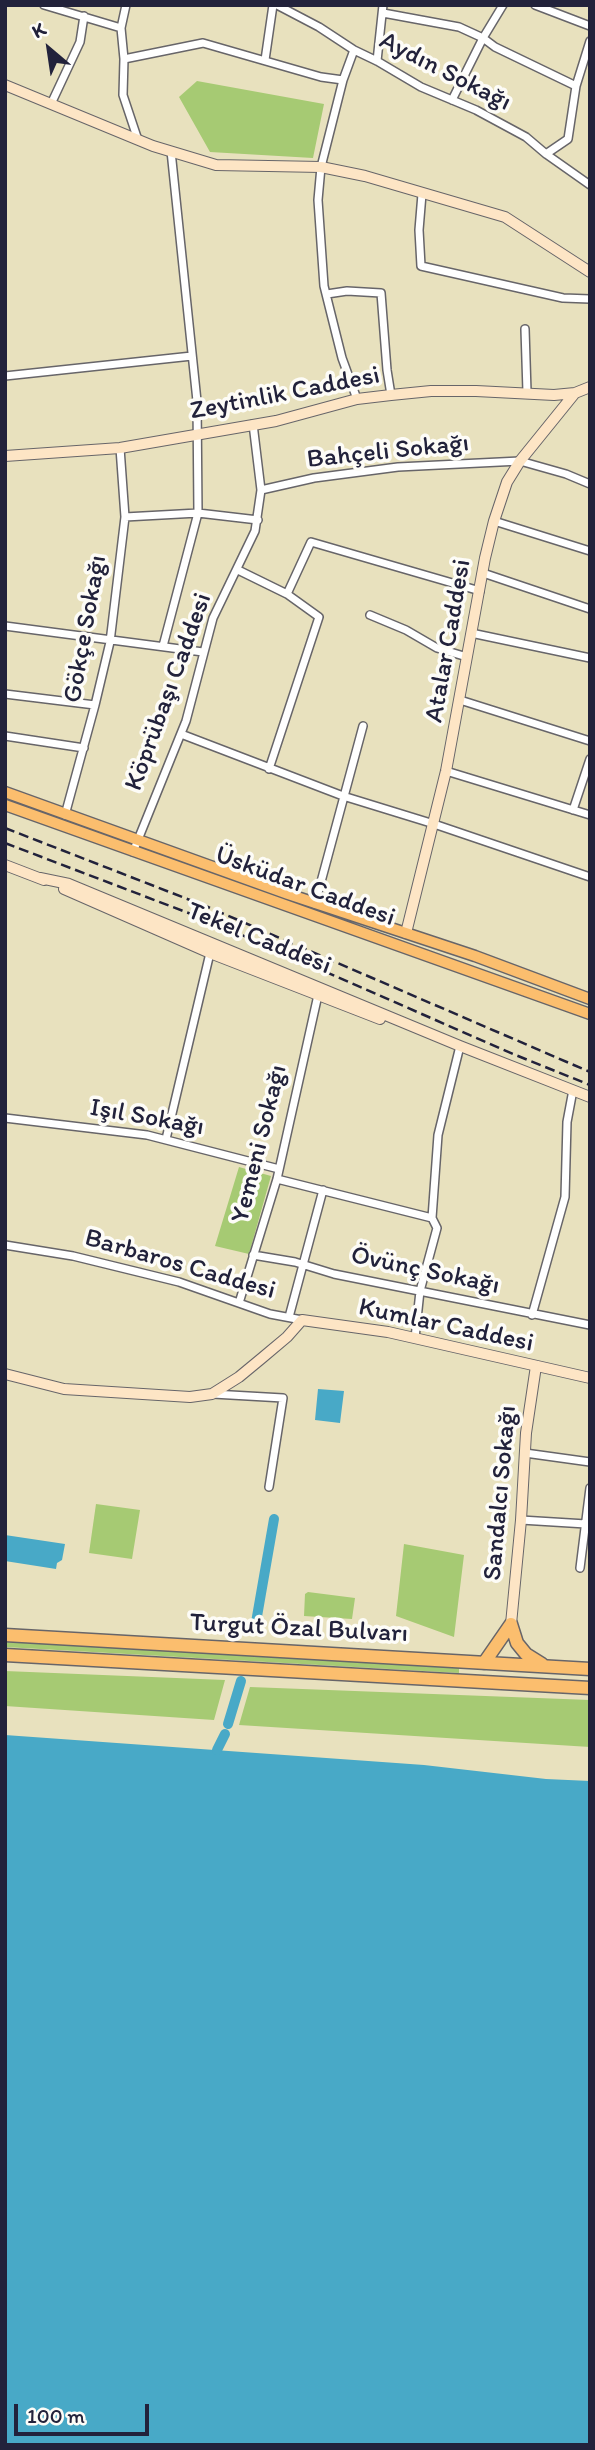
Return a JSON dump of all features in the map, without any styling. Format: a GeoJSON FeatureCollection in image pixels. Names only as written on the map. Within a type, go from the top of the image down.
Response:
{"type":"FeatureCollection","features":[{"type":"Feature","properties":{"kind":"highway"},"geometry":{"type":"LineString","coordinates":[[484,1662],[511,1623]]}},
{"type":"Feature","properties":{"kind":"highway"},"geometry":{"type":"LineString","coordinates":[[511,1623],[516,1643],[521,1649],[537,1662],[549,1667]]}},
{"type":"Feature","properties":{"kind":"highway","name":"Turgut Özal Bulvarı"},"geometry":{"type":"LineString","coordinates":[[5,1635],[590,1669]]}},
{"type":"Feature","properties":{"kind":"highway","name":"Turgut Özal Bulvarı"},"geometry":{"type":"LineString","coordinates":[[5,1655],[590,1688]]}},
{"type":"Feature","properties":{"kind":"main road","name":"Üsküdar Caddesi"},"geometry":{"type":"LineString","coordinates":[[5,793],[590,999]]}},
{"type":"Feature","properties":{"kind":"main road","name":"Üsküdar Caddesi"},"geometry":{"type":"LineString","coordinates":[[5,805],[589,1013]]}},
{"type":"Feature","properties":{"kind":"main road"},"geometry":{"type":"LineString","coordinates":[[402,946],[406,933]]}},
{"type":"Feature","properties":{"kind":"street"},"geometry":{"type":"LineString","coordinates":[[44,5],[121,28]]}},
{"type":"Feature","properties":{"kind":"street"},"geometry":{"type":"LineString","coordinates":[[125,5],[121,28],[123,95],[138,140]]}},
{"type":"Feature","properties":{"kind":"street"},"geometry":{"type":"LineString","coordinates":[[265,60],[275,5]]}},
{"type":"Feature","properties":{"kind":"street","name":"Aydın Sokağı"},"geometry":{"type":"LineString","coordinates":[[275,5],[319,27],[421,87],[526,137],[590,185]]}},
{"type":"Feature","properties":{"kind":"street"},"geometry":{"type":"LineString","coordinates":[[452,100],[503,5]]}},
{"type":"Feature","properties":{"kind":"street"},"geometry":{"type":"LineString","coordinates":[[535,5],[554,8],[589,24]]}},
{"type":"Feature","properties":{"kind":"street"},"geometry":{"type":"LineString","coordinates":[[377,61],[383,9],[459,27],[576,86]]}},
{"type":"Feature","properties":{"kind":"street"},"geometry":{"type":"LineString","coordinates":[[51,104],[80,42],[84,16]]}},
{"type":"Feature","properties":{"kind":"street"},"geometry":{"type":"LineString","coordinates":[[547,155],[568,138],[576,86],[590,41]]}},
{"type":"Feature","properties":{"kind":"street"},"geometry":{"type":"LineString","coordinates":[[124,59],[203,43],[321,77],[343,80]]}},
{"type":"Feature","properties":{"kind":"street"},"geometry":{"type":"LineString","coordinates":[[354,50],[343,80],[321,167],[318,200],[324,286],[339,347],[357,399]]}},
{"type":"Feature","properties":{"kind":"street"},"geometry":{"type":"LineString","coordinates":[[5,85],[138,140],[215,165],[321,167],[365,176],[505,217],[590,272]]}},
{"type":"Feature","properties":{"kind":"street"},"geometry":{"type":"LineString","coordinates":[[163,646],[198,513],[192,356],[171,151]]}},
{"type":"Feature","properties":{"kind":"street"},"geometry":{"type":"LineString","coordinates":[[422,194],[419,230],[422,267],[563,298],[590,299]]}},
{"type":"Feature","properties":{"kind":"street"},"geometry":{"type":"LineString","coordinates":[[327,294],[347,291],[381,293],[391,395]]}},
{"type":"Feature","properties":{"kind":"street"},"geometry":{"type":"LineString","coordinates":[[525,329],[527,392]]}},
{"type":"Feature","properties":{"kind":"street"},"geometry":{"type":"LineString","coordinates":[[5,376],[192,356]]}},
{"type":"Feature","properties":{"kind":"street"},"geometry":{"type":"LineString","coordinates":[[575,393],[588,390]]}},
{"type":"Feature","properties":{"kind":"street","name":"Zeytinlik Caddesi"},"geometry":{"type":"LineString","coordinates":[[5,456],[120,448],[276,421],[357,399],[391,395],[431,391],[527,392],[554,395],[575,393]]}},
{"type":"Feature","properties":{"kind":"street","name":"Atalar Caddesi"},"geometry":{"type":"LineString","coordinates":[[406,933],[446,771],[494,521],[507,482],[520,461],[575,393]]}},
{"type":"Feature","properties":{"kind":"street","name":"Köprübaşı Caddesi"},"geometry":{"type":"LineString","coordinates":[[133,852],[186,721],[213,618],[251,543],[258,520],[261,490],[253,424]]}},
{"type":"Feature","properties":{"kind":"street","name":"Gökçe Sokağı"},"geometry":{"type":"LineString","coordinates":[[65,815],[110,639],[125,517],[120,448]]}},
{"type":"Feature","properties":{"kind":"street","name":"Bahçeli Sokağı"},"geometry":{"type":"LineString","coordinates":[[261,490],[314,478],[398,467],[520,461],[590,484]]}},
{"type":"Feature","properties":{"kind":"street"},"geometry":{"type":"LineString","coordinates":[[125,517],[198,513],[258,520]]}},
{"type":"Feature","properties":{"kind":"street"},"geometry":{"type":"LineString","coordinates":[[494,521],[590,551]]}},
{"type":"Feature","properties":{"kind":"street"},"geometry":{"type":"LineString","coordinates":[[287,594],[311,542],[480,591]]}},
{"type":"Feature","properties":{"kind":"street"},"geometry":{"type":"LineString","coordinates":[[238,570],[287,594],[319,617],[269,769]]}},
{"type":"Feature","properties":{"kind":"street"},"geometry":{"type":"LineString","coordinates":[[483,573],[590,609]]}},
{"type":"Feature","properties":{"kind":"street"},"geometry":{"type":"LineString","coordinates":[[370,615],[406,630],[437,648],[467,657]]}},
{"type":"Feature","properties":{"kind":"street"},"geometry":{"type":"LineString","coordinates":[[5,626],[203,652]]}},
{"type":"Feature","properties":{"kind":"street"},"geometry":{"type":"LineString","coordinates":[[471,633],[590,658]]}},
{"type":"Feature","properties":{"kind":"street"},"geometry":{"type":"LineString","coordinates":[[5,694],[95,705]]}},
{"type":"Feature","properties":{"kind":"street"},"geometry":{"type":"LineString","coordinates":[[460,700],[590,741]]}},
{"type":"Feature","properties":{"kind":"street"},"geometry":{"type":"LineString","coordinates":[[315,904],[363,726]]}},
{"type":"Feature","properties":{"kind":"street"},"geometry":{"type":"LineString","coordinates":[[181,734],[343,796],[590,877]]}},
{"type":"Feature","properties":{"kind":"street"},"geometry":{"type":"LineString","coordinates":[[5,736],[83,748]]}},
{"type":"Feature","properties":{"kind":"street"},"geometry":{"type":"LineString","coordinates":[[573,810],[590,759]]}},
{"type":"Feature","properties":{"kind":"street"},"geometry":{"type":"LineString","coordinates":[[446,771],[590,814]]}},
{"type":"Feature","properties":{"kind":"street","name":"Tekel Caddesi"},"geometry":{"type":"LineString","coordinates":[[5,865],[210,953],[362,1012],[460,1046]]}},
{"type":"Feature","properties":{"kind":"street","name":"Tekel Caddesi"},"geometry":{"type":"LineString","coordinates":[[40,878],[69,884],[590,1097]]}},
{"type":"Feature","properties":{"kind":"street"},"geometry":{"type":"LineString","coordinates":[[166,1139],[210,953]]}},
{"type":"Feature","properties":{"kind":"street","name":"Yemeni Sokağı"},"geometry":{"type":"LineString","coordinates":[[239,1303],[277,1179],[318,995]]}},
{"type":"Feature","properties":{"kind":"street"},"geometry":{"type":"LineString","coordinates":[[415,1338],[420,1291],[437,1228],[432,1218],[438,1135],[460,1046]]}},
{"type":"Feature","properties":{"kind":"street"},"geometry":{"type":"LineString","coordinates":[[532,1315],[565,1197],[567,1122],[573,1090]]}},
{"type":"Feature","properties":{"kind":"street","name":"Işıl Sokağı"},"geometry":{"type":"LineString","coordinates":[[5,1118],[147,1135],[279,1169]]}},
{"type":"Feature","properties":{"kind":"street"},"geometry":{"type":"LineString","coordinates":[[277,1179],[432,1218]]}},
{"type":"Feature","properties":{"kind":"street"},"geometry":{"type":"LineString","coordinates":[[289,1317],[323,1190]]}},
{"type":"Feature","properties":{"kind":"street","name":"Barbaros Caddesi"},"geometry":{"type":"LineString","coordinates":[[5,1245],[73,1256],[166,1278],[270,1314],[289,1317],[299,1323]]}},
{"type":"Feature","properties":{"kind":"street","name":"Övünç Sokağı"},"geometry":{"type":"LineString","coordinates":[[253,1255],[303,1264],[334,1274],[590,1325]]}},
{"type":"Feature","properties":{"kind":"street"},"geometry":{"type":"LineString","coordinates":[[212,1394],[239,1377],[287,1337],[299,1323]]}},
{"type":"Feature","properties":{"kind":"street","name":"Kumlar Caddesi"},"geometry":{"type":"LineString","coordinates":[[299,1323],[388,1332],[590,1378]]}},
{"type":"Feature","properties":{"kind":"street","name":"Sandalcı Sokağı"},"geometry":{"type":"LineString","coordinates":[[511,1623],[525,1453],[536,1366]]}},
{"type":"Feature","properties":{"kind":"street"},"geometry":{"type":"LineString","coordinates":[[5,1374],[64,1389],[191,1397],[212,1394],[283,1398],[269,1487]]}},
{"type":"Feature","properties":{"kind":"street"},"geometry":{"type":"LineString","coordinates":[[525,1453],[590,1462]]}},
{"type":"Feature","properties":{"kind":"street"},"geometry":{"type":"LineString","coordinates":[[580,1568],[590,1488]]}},
{"type":"Feature","properties":{"kind":"street"},"geometry":{"type":"LineString","coordinates":[[521,1520],[586,1524]]}},
{"type":"Feature","properties":{"kind":"green space"},"geometry":{"type":"Polygon","coordinates":[[[197,81],[324,104],[313,158],[210,152],[179,97],[197,81]]]}},
{"type":"Feature","properties":{"kind":"green space"},"geometry":{"type":"Polygon","coordinates":[[[239,1167],[271,1176],[249,1254],[215,1246],[239,1167]]]}},
{"type":"Feature","properties":{"kind":"green space"},"geometry":{"type":"Polygon","coordinates":[[[96,1504],[140,1510],[132,1559],[89,1553],[96,1504]]]}},
{"type":"Feature","properties":{"kind":"green space"},"geometry":{"type":"Polygon","coordinates":[[[404,1544],[464,1555],[454,1637],[396,1616],[404,1544]]]}},
{"type":"Feature","properties":{"kind":"green space"},"geometry":{"type":"Polygon","coordinates":[[[308,1592],[355,1598],[352,1619],[304,1616],[305,1594],[308,1592]]]}},
{"type":"Feature","properties":{"kind":"green space"},"geometry":{"type":"Polygon","coordinates":[[[5,1642],[459,1668],[459,1673],[5,1647],[5,1642]]]}},
{"type":"Feature","properties":{"kind":"green space"},"geometry":{"type":"Polygon","coordinates":[[[5,1671],[225,1680],[214,1720],[5,1706],[5,1671]]]}},
{"type":"Feature","properties":{"kind":"green space"},"geometry":{"type":"Polygon","coordinates":[[[250,1687],[590,1700],[590,1747],[239,1725],[250,1687]]]}},
{"type":"Feature","properties":{"kind":"water"},"geometry":{"type":"Polygon","coordinates":[[[318,1389],[344,1391],[340,1423],[315,1420],[318,1389]]]}},
{"type":"Feature","properties":{"kind":"water"},"geometry":{"type":"Polygon","coordinates":[[[5,1535],[65,1544],[62,1560],[57,1563],[56,1569],[5,1561],[5,1535]]]}},
{"type":"Feature","properties":{"kind":"water"},"geometry":{"type":"Polygon","coordinates":[[[5,1735],[424,1765],[546,1779],[590,1781],[590,2445],[5,2445],[5,1735]]]}},
{"type":"Feature","properties":{"kind":"waterway"},"geometry":{"type":"LineString","coordinates":[[255,1628],[274,1519]]}},
{"type":"Feature","properties":{"kind":"waterway"},"geometry":{"type":"LineString","coordinates":[[228,1724],[241,1681]]}},
{"type":"Feature","properties":{"kind":"waterway"},"geometry":{"type":"LineString","coordinates":[[217,1750],[225,1734]]}},
{"type":"Feature","properties":{"kind":"railway"},"geometry":{"type":"LineString","coordinates":[[5,828],[208,907],[590,1072]]}},
{"type":"Feature","properties":{"kind":"railway"},"geometry":{"type":"LineString","coordinates":[[5,843],[212,922],[590,1085]]}}]}
